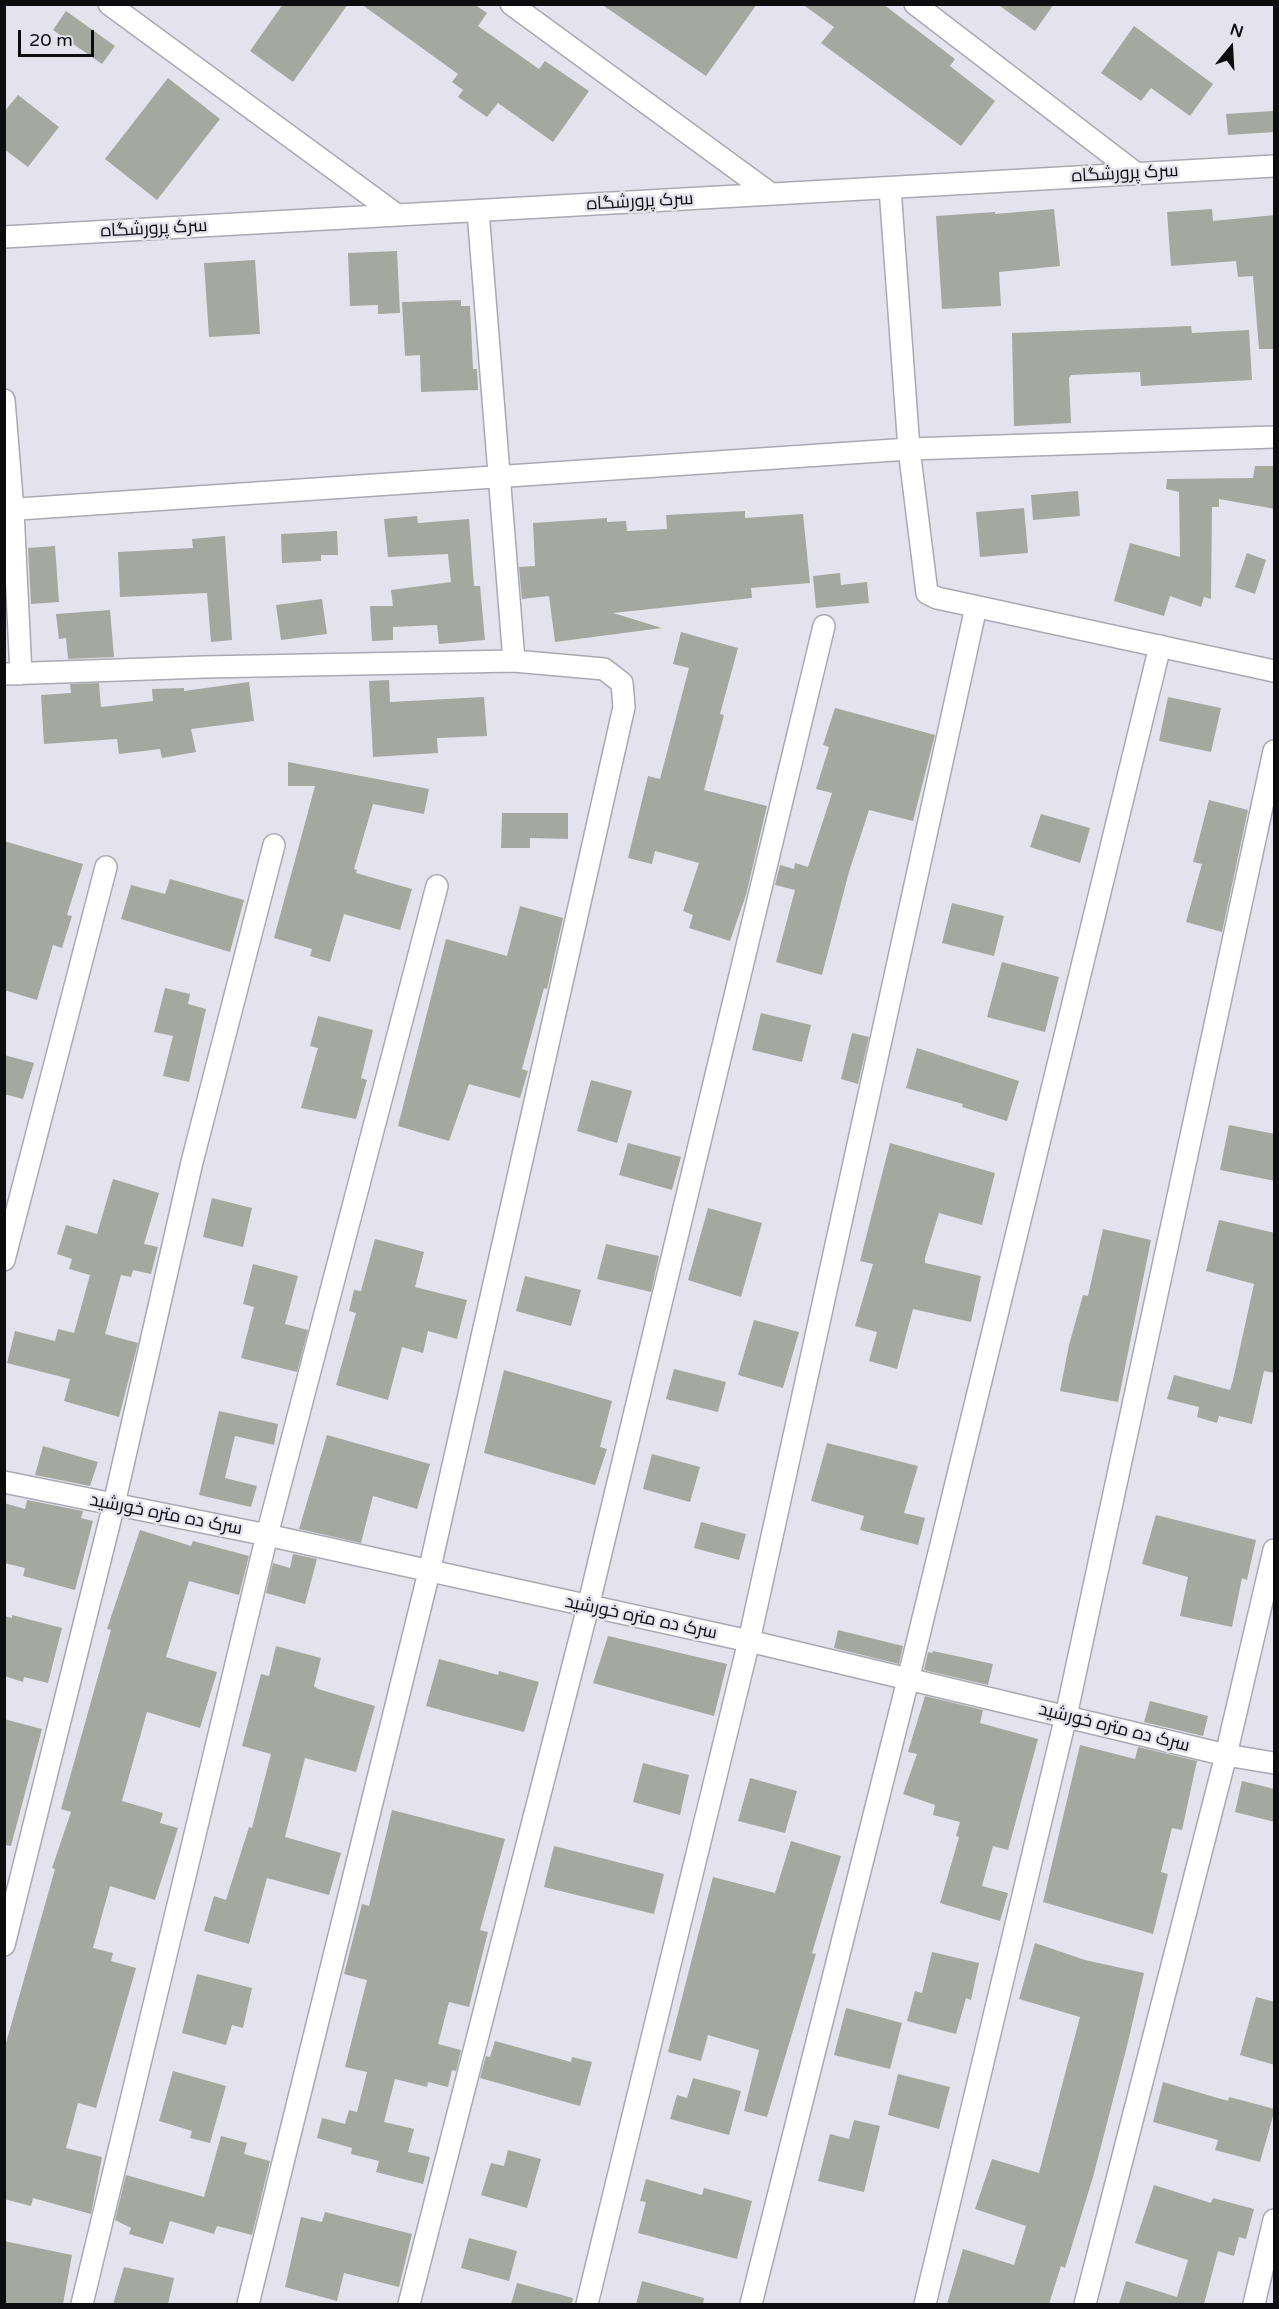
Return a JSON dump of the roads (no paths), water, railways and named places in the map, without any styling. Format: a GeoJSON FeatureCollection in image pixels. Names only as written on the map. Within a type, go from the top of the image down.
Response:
{"type":"FeatureCollection","features":[{"type":"Feature","properties":{"kind":"street"},"geometry":{"type":"LineString","coordinates":[[109,4],[397,215]]}},
{"type":"Feature","properties":{"kind":"street"},"geometry":{"type":"LineString","coordinates":[[511,4],[771,194]]}},
{"type":"Feature","properties":{"kind":"street"},"geometry":{"type":"LineString","coordinates":[[915,4],[1137,174]]}},
{"type":"Feature","properties":{"kind":"street","name":"سرک پرورشگاه"},"geometry":{"type":"LineString","coordinates":[[5,236],[1275,166]]}},
{"type":"Feature","properties":{"kind":"street"},"geometry":{"type":"LineString","coordinates":[[890,188],[909,449],[927,593],[937,598],[976,607],[1275,671]]}},
{"type":"Feature","properties":{"kind":"street"},"geometry":{"type":"LineString","coordinates":[[478,211],[514,661]]}},
{"type":"Feature","properties":{"kind":"street"},"geometry":{"type":"LineString","coordinates":[[4,400],[13,674],[204,667],[514,661],[604,669],[622,683],[624,707],[429,1572],[248,2304]]}},
{"type":"Feature","properties":{"kind":"street"},"geometry":{"type":"LineString","coordinates":[[9,510],[500,479],[909,449],[1275,437]]}},
{"type":"Feature","properties":{"kind":"street"},"geometry":{"type":"LineString","coordinates":[[588,2304],[749,1641],[976,607]]}},
{"type":"Feature","properties":{"kind":"street"},"geometry":{"type":"LineString","coordinates":[[408,2304],[588,1607],[824,626]]}},
{"type":"Feature","properties":{"kind":"street"},"geometry":{"type":"LineString","coordinates":[[751,2304],[908,1680],[1160,646]]}},
{"type":"Feature","properties":{"kind":"street"},"geometry":{"type":"LineString","coordinates":[[925,2304],[1066,1716],[1275,751]]}},
{"type":"Feature","properties":{"kind":"street"},"geometry":{"type":"LineString","coordinates":[[4,1945],[114,1504],[192,1162],[274,845]]}},
{"type":"Feature","properties":{"kind":"street"},"geometry":{"type":"LineString","coordinates":[[4,1260],[106,867]]}},
{"type":"Feature","properties":{"kind":"street"},"geometry":{"type":"LineString","coordinates":[[82,2304],[267,1535],[437,886]]}},
{"type":"Feature","properties":{"kind":"street","name":"سرک ده متره خورشید"},"geometry":{"type":"LineString","coordinates":[[4,1482],[267,1535],[749,1641],[1226,1755],[1275,1763]]}},
{"type":"Feature","properties":{"kind":"street"},"geometry":{"type":"LineString","coordinates":[[1085,2304],[1226,1755],[1275,1550]]}},
{"type":"Feature","properties":{"kind":"street"},"geometry":{"type":"LineString","coordinates":[[1254,2304],[1275,2220]]}}]}
